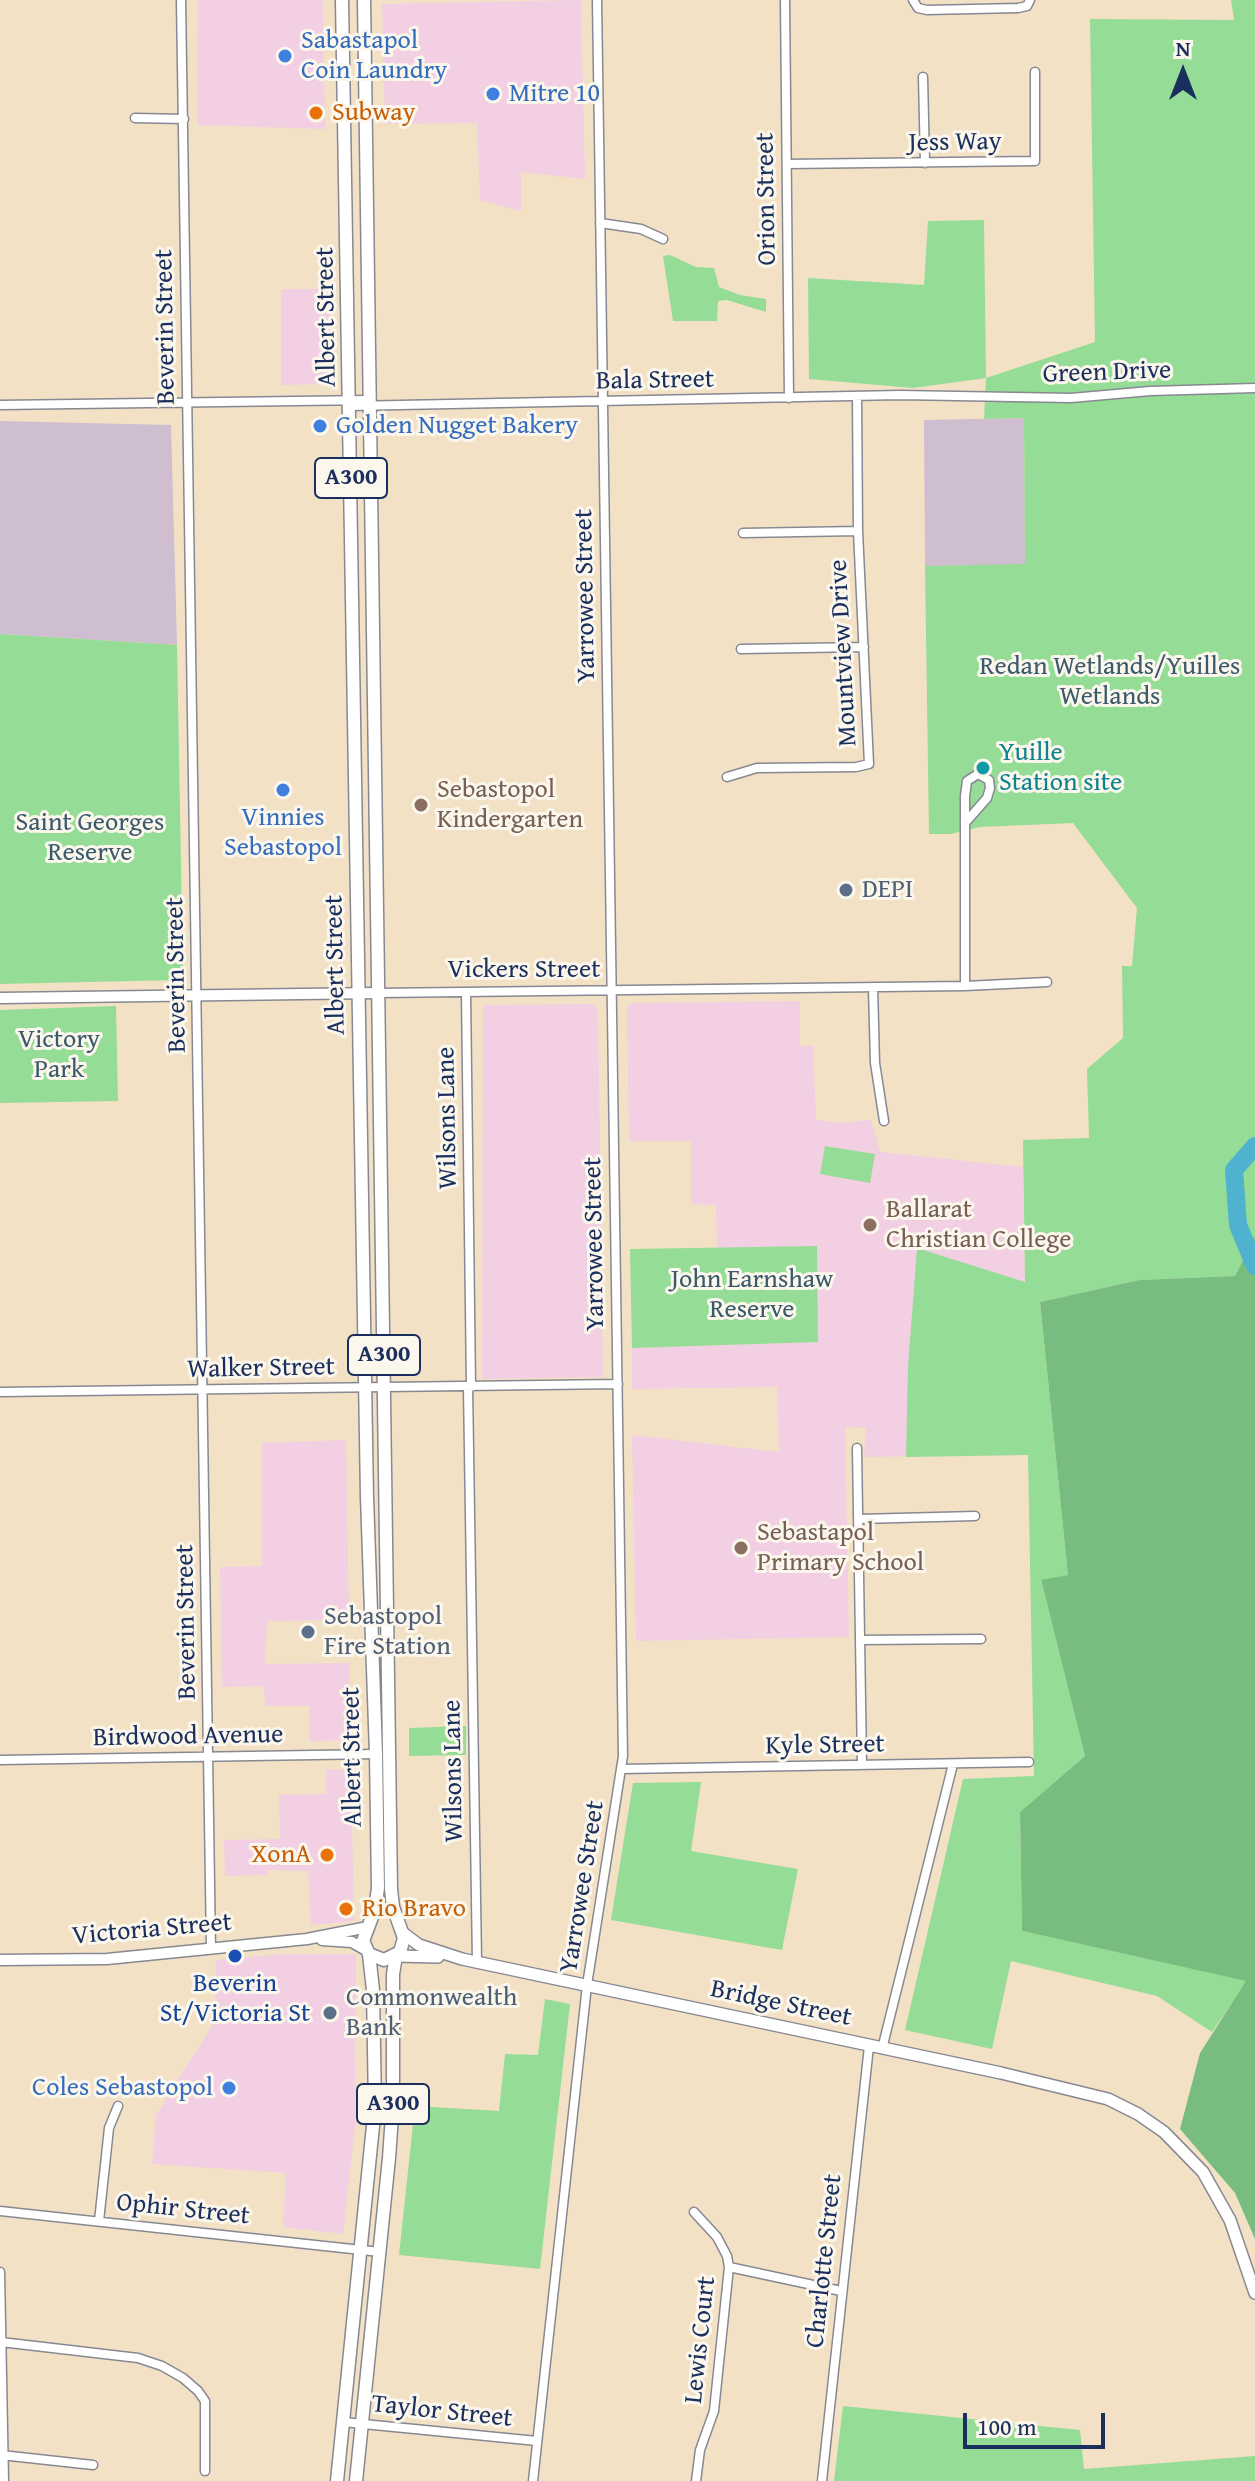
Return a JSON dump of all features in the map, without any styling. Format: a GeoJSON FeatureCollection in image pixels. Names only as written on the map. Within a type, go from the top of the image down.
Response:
{"type":"FeatureCollection","features":[{"type":"Feature","properties":{"kind":"highway","name":"Albert Street"},"geometry":{"type":"LineString","coordinates":[[342,0],[365,1388],[378,1896],[368,1927]]}},
{"type":"Feature","properties":{"kind":"highway","name":"Albert Street"},"geometry":{"type":"LineString","coordinates":[[364,0],[391,1889],[400,1929]]}},
{"type":"Feature","properties":{"kind":"highway"},"geometry":{"type":"LineString","coordinates":[[344,72],[365,71]]}},
{"type":"Feature","properties":{"kind":"highway"},"geometry":{"type":"LineString","coordinates":[[382,1919],[400,1929],[404,1943],[396,1956],[384,1960],[367,1952],[363,1936],[368,1927],[382,1919]]}},
{"type":"Feature","properties":{"kind":"highway","name":"A300"},"geometry":{"type":"LineString","coordinates":[[337,2481],[375,2106],[373,1990],[367,1952]]}},
{"type":"Feature","properties":{"kind":"highway","name":"A300"},"geometry":{"type":"LineString","coordinates":[[356,2481],[393,2102],[393,1974],[396,1956]]}},
{"type":"Feature","properties":{"kind":"main road"},"geometry":{"type":"LineString","coordinates":[[400,1929],[419,1945],[462,1959]]}},
{"type":"Feature","properties":{"kind":"main road"},"geometry":{"type":"LineString","coordinates":[[396,1956],[462,1959]]}},
{"type":"Feature","properties":{"kind":"main road","name":"Bridge Street"},"geometry":{"type":"LineString","coordinates":[[462,1959],[1090,2093],[1122,2106],[1153,2123],[1191,2157],[1213,2186],[1226,2212],[1255,2293]]}},
{"type":"Feature","properties":{"kind":"street","name":"Beverin Street"},"geometry":{"type":"LineString","coordinates":[[181,0],[211,1948]]}},
{"type":"Feature","properties":{"kind":"street","name":"Yarrowee Street"},"geometry":{"type":"LineString","coordinates":[[533,2481],[587,1985],[622,1769],[597,0]]}},
{"type":"Feature","properties":{"kind":"street","name":"Orion Street"},"geometry":{"type":"LineString","coordinates":[[785,0],[789,398]]}},
{"type":"Feature","properties":{"kind":"street"},"geometry":{"type":"LineString","coordinates":[[913,0],[918,8],[930,10],[1018,8],[1027,6],[1030,0]]}},
{"type":"Feature","properties":{"kind":"street","name":"Jess Way"},"geometry":{"type":"LineString","coordinates":[[787,164],[1035,161],[1035,72]]}},
{"type":"Feature","properties":{"kind":"street"},"geometry":{"type":"LineString","coordinates":[[923,77],[925,163]]}},
{"type":"Feature","properties":{"kind":"street"},"geometry":{"type":"LineString","coordinates":[[135,118],[184,119]]}},
{"type":"Feature","properties":{"kind":"street"},"geometry":{"type":"LineString","coordinates":[[600,223],[635,227],[663,239]]}},
{"type":"Feature","properties":{"kind":"street","name":"Green Drive"},"geometry":{"type":"LineString","coordinates":[[960,398],[1024,395],[1071,398],[1255,388]]}},
{"type":"Feature","properties":{"kind":"street","name":"Bala Street"},"geometry":{"type":"LineString","coordinates":[[0,405],[187,401],[603,402],[921,395],[960,398]]}},
{"type":"Feature","properties":{"kind":"street","name":"Mountview Drive"},"geometry":{"type":"LineString","coordinates":[[727,777],[760,768],[856,767],[869,764],[858,531],[857,396]]}},
{"type":"Feature","properties":{"kind":"street"},"geometry":{"type":"LineString","coordinates":[[743,533],[858,531]]}},
{"type":"Feature","properties":{"kind":"street"},"geometry":{"type":"LineString","coordinates":[[741,649],[864,647]]}},
{"type":"Feature","properties":{"kind":"street"},"geometry":{"type":"LineString","coordinates":[[965,823],[987,798],[990,788],[989,780],[978,774],[967,781],[965,823],[965,986]]}},
{"type":"Feature","properties":{"kind":"street","name":"Vickers Street"},"geometry":{"type":"LineString","coordinates":[[0,998],[965,986],[1047,982]]}},
{"type":"Feature","properties":{"kind":"street"},"geometry":{"type":"LineString","coordinates":[[873,987],[875,1063],[884,1121]]}},
{"type":"Feature","properties":{"kind":"street","name":"Wilsons Lane"},"geometry":{"type":"LineString","coordinates":[[466,992],[477,1962]]}},
{"type":"Feature","properties":{"kind":"street","name":"Walker Street"},"geometry":{"type":"LineString","coordinates":[[0,1392],[618,1384]]}},
{"type":"Feature","properties":{"kind":"street"},"geometry":{"type":"LineString","coordinates":[[857,1448],[862,1765]]}},
{"type":"Feature","properties":{"kind":"street"},"geometry":{"type":"LineString","coordinates":[[859,1519],[975,1516]]}},
{"type":"Feature","properties":{"kind":"street"},"geometry":{"type":"LineString","coordinates":[[861,1640],[981,1639]]}},
{"type":"Feature","properties":{"kind":"street","name":"Birdwood Avenue"},"geometry":{"type":"LineString","coordinates":[[0,1760],[376,1754]]}},
{"type":"Feature","properties":{"kind":"street","name":"Kyle Street"},"geometry":{"type":"LineString","coordinates":[[622,1769],[1029,1762]]}},
{"type":"Feature","properties":{"kind":"street"},"geometry":{"type":"LineString","coordinates":[[882,2049],[953,1764]]}},
{"type":"Feature","properties":{"kind":"street","name":"Victoria Street"},"geometry":{"type":"LineString","coordinates":[[0,1960],[107,1959],[307,1939],[368,1927]]}},
{"type":"Feature","properties":{"kind":"street","name":"Victoria Street"},"geometry":{"type":"LineString","coordinates":[[307,1939],[352,1942],[367,1952]]}},
{"type":"Feature","properties":{"kind":"street","name":"Charlotte Street"},"geometry":{"type":"LineString","coordinates":[[822,2481],[869,2046]]}},
{"type":"Feature","properties":{"kind":"street"},"geometry":{"type":"LineString","coordinates":[[99,2221],[109,2128],[118,2106]]}},
{"type":"Feature","properties":{"kind":"street","name":"Ophir Street"},"geometry":{"type":"LineString","coordinates":[[0,2211],[380,2252]]}},
{"type":"Feature","properties":{"kind":"street","name":"Lewis Court"},"geometry":{"type":"LineString","coordinates":[[694,2212],[721,2243],[729,2267],[714,2411],[700,2450],[696,2481]]}},
{"type":"Feature","properties":{"kind":"street"},"geometry":{"type":"LineString","coordinates":[[729,2267],[841,2291]]}},
{"type":"Feature","properties":{"kind":"street"},"geometry":{"type":"LineString","coordinates":[[0,2272],[4,2481]]}},
{"type":"Feature","properties":{"kind":"street"},"geometry":{"type":"LineString","coordinates":[[1,2342],[130,2356],[162,2366],[183,2378],[205,2401],[205,2471]]}},
{"type":"Feature","properties":{"kind":"street","name":"Taylor Street"},"geometry":{"type":"LineString","coordinates":[[343,2422],[537,2441]]}},
{"type":"Feature","properties":{"kind":"street"},"geometry":{"type":"LineString","coordinates":[[2,2455],[93,2465]]}},
{"type":"Feature","properties":{"kind":"shaded area"},"geometry":{"type":"Polygon","coordinates":[[[198,0],[323,0],[325,129],[197,125],[198,0]]]}},
{"type":"Feature","properties":{"kind":"shaded area"},"geometry":{"type":"Polygon","coordinates":[[[581,0],[585,179],[521,172],[521,211],[480,200],[477,123],[385,124],[382,4],[581,0]]]}},
{"type":"Feature","properties":{"kind":"shaded area"},"geometry":{"type":"Polygon","coordinates":[[[281,289],[329,289],[331,384],[281,385],[281,289]]]}},
{"type":"Feature","properties":{"kind":"shaded area"},"geometry":{"type":"Polygon","coordinates":[[[1024,418],[1025,565],[925,566],[924,420],[1024,418]]]}},
{"type":"Feature","properties":{"kind":"shaded area"},"geometry":{"type":"Polygon","coordinates":[[[0,421],[171,425],[177,645],[0,634],[0,421]]]}},
{"type":"Feature","properties":{"kind":"shaded area","name":"Ballarat Christian College"},"geometry":{"type":"Polygon","coordinates":[[[800,1001],[800,1046],[813,1046],[816,1120],[841,1123],[871,1120],[880,1152],[1023,1167],[1028,1455],[864,1457],[866,1428],[845,1427],[849,1637],[636,1641],[632,1435],[779,1452],[777,1387],[632,1389],[632,1348],[818,1342],[817,1247],[717,1248],[716,1205],[691,1204],[691,1141],[629,1141],[627,1007],[632,1003],[800,1001]]]}},
{"type":"Feature","properties":{"kind":"shaded area"},"geometry":{"type":"Polygon","coordinates":[[[593,1004],[598,1008],[603,1377],[482,1379],[483,1005],[593,1004]]]}},
{"type":"Feature","properties":{"kind":"shaded area"},"geometry":{"type":"Polygon","coordinates":[[[346,1440],[349,1620],[267,1621],[265,1664],[349,1663],[351,1740],[309,1741],[309,1706],[265,1706],[264,1686],[222,1687],[220,1567],[262,1566],[262,1443],[346,1440]]]}},
{"type":"Feature","properties":{"kind":"shaded area"},"geometry":{"type":"Polygon","coordinates":[[[326,1769],[351,1770],[354,1921],[311,1925],[308,1871],[267,1870],[267,1875],[225,1876],[224,1840],[280,1839],[279,1795],[326,1794],[326,1769]]]}},
{"type":"Feature","properties":{"kind":"shaded area"},"geometry":{"type":"Polygon","coordinates":[[[281,1954],[356,1954],[355,2126],[343,2234],[283,2227],[286,2173],[152,2164],[156,2115],[215,2021],[216,1960],[281,1954]]]}},
{"type":"Feature","properties":{"kind":"green space","name":"Redan Wetlands/Yuilles Wetlands"},"geometry":{"type":"Polygon","coordinates":[[[1231,0],[1255,0],[1255,1236],[1235,1276],[1139,1280],[1040,1302],[1068,1575],[1041,1581],[1085,1756],[1020,1812],[1022,1931],[1247,1981],[1212,2032],[1157,1996],[1011,1961],[992,2049],[905,2030],[963,1779],[1034,1776],[1028,1455],[906,1457],[908,1367],[917,1248],[1025,1282],[1023,1140],[1089,1138],[1087,1069],[1123,1038],[1122,966],[1132,966],[1137,908],[1073,823],[980,827],[951,834],[929,834],[925,566],[1025,564],[1024,418],[984,419],[986,378],[1095,342],[1090,19],[1234,20],[1231,0]]]}},
{"type":"Feature","properties":{"kind":"green space"},"geometry":{"type":"Polygon","coordinates":[[[984,220],[986,378],[913,388],[809,379],[808,278],[924,285],[928,221],[984,220]]]}},
{"type":"Feature","properties":{"kind":"green space"},"geometry":{"type":"Polygon","coordinates":[[[670,255],[696,267],[714,268],[719,287],[740,295],[766,299],[766,312],[727,300],[718,301],[717,321],[673,321],[663,256],[670,255]]]}},
{"type":"Feature","properties":{"kind":"green space","name":"Saint Georges Reserve"},"geometry":{"type":"Polygon","coordinates":[[[0,634],[177,645],[183,976],[178,980],[0,984],[0,634]]]}},
{"type":"Feature","properties":{"kind":"green space","name":"Victory Park"},"geometry":{"type":"Polygon","coordinates":[[[116,1006],[118,1101],[0,1103],[0,1010],[116,1006]]]}},
{"type":"Feature","properties":{"kind":"green space"},"geometry":{"type":"Polygon","coordinates":[[[825,1146],[875,1154],[870,1183],[820,1174],[825,1146]]]}},
{"type":"Feature","properties":{"kind":"green space"},"geometry":{"type":"Polygon","coordinates":[[[1255,1236],[1255,2239],[1235,2193],[1180,2129],[1200,2053],[1246,1981],[1022,1931],[1020,1812],[1085,1756],[1041,1580],[1068,1575],[1040,1302],[1139,1280],[1235,1276],[1255,1236]]]}},
{"type":"Feature","properties":{"kind":"green space","name":"John Earnshaw Reserve"},"geometry":{"type":"Polygon","coordinates":[[[817,1246],[818,1342],[632,1348],[630,1249],[817,1246]]]}},
{"type":"Feature","properties":{"kind":"green space"},"geometry":{"type":"Polygon","coordinates":[[[466,1726],[466,1755],[409,1756],[409,1728],[466,1726]]]}},
{"type":"Feature","properties":{"kind":"green space"},"geometry":{"type":"Polygon","coordinates":[[[701,1782],[691,1851],[798,1869],[782,1950],[611,1920],[633,1783],[701,1782]]]}},
{"type":"Feature","properties":{"kind":"green space"},"geometry":{"type":"Polygon","coordinates":[[[545,1999],[570,2004],[540,2269],[399,2255],[415,2106],[499,2111],[505,2054],[538,2055],[545,1999]]]}},
{"type":"Feature","properties":{"kind":"green space"},"geometry":{"type":"Polygon","coordinates":[[[843,2406],[1080,2430],[1084,2469],[1255,2456],[1255,2481],[834,2481],[843,2406]]]}},
{"type":"Feature","properties":{"kind":"waterway"},"geometry":{"type":"LineString","coordinates":[[1255,1146],[1234,1170],[1238,1225],[1255,1266]]}},
{"type":"Feature","properties":{"kind":"place","name":"Sabastapol Coin Laundry"},"geometry":{"type":"Point","coordinates":[285,56]}},
{"type":"Feature","properties":{"kind":"place","name":"Mitre 10"},"geometry":{"type":"Point","coordinates":[493,94]}},
{"type":"Feature","properties":{"kind":"place","name":"Subway"},"geometry":{"type":"Point","coordinates":[316,113]}},
{"type":"Feature","properties":{"kind":"place","name":"Golden Nugget Bakery"},"geometry":{"type":"Point","coordinates":[320,426]}},
{"type":"Feature","properties":{"kind":"place","name":"Yuille Station site"},"geometry":{"type":"Point","coordinates":[983,768]}},
{"type":"Feature","properties":{"kind":"place","name":"Vinnies Sebastopol"},"geometry":{"type":"Point","coordinates":[283,790]}},
{"type":"Feature","properties":{"kind":"place","name":"Sebastopol Kindergarten"},"geometry":{"type":"Point","coordinates":[421,805]}},
{"type":"Feature","properties":{"kind":"place","name":"DEPI"},"geometry":{"type":"Point","coordinates":[846,890]}},
{"type":"Feature","properties":{"kind":"place","name":"Ballarat Christian College"},"geometry":{"type":"Point","coordinates":[870,1225]}},
{"type":"Feature","properties":{"kind":"place","name":"Sebastapol Primary School"},"geometry":{"type":"Point","coordinates":[741,1548]}},
{"type":"Feature","properties":{"kind":"place","name":"Sebastopol Fire Station"},"geometry":{"type":"Point","coordinates":[308,1632]}},
{"type":"Feature","properties":{"kind":"place","name":"XonA"},"geometry":{"type":"Point","coordinates":[327,1855]}},
{"type":"Feature","properties":{"kind":"place","name":"Rio Bravo"},"geometry":{"type":"Point","coordinates":[346,1909]}},
{"type":"Feature","properties":{"kind":"place","name":"Beverin St/Victoria St"},"geometry":{"type":"Point","coordinates":[235,1956]}},
{"type":"Feature","properties":{"kind":"place","name":"Commonwealth Bank"},"geometry":{"type":"Point","coordinates":[330,2013]}},
{"type":"Feature","properties":{"kind":"place","name":"Coles Sebastopol"},"geometry":{"type":"Point","coordinates":[229,2088]}}]}
